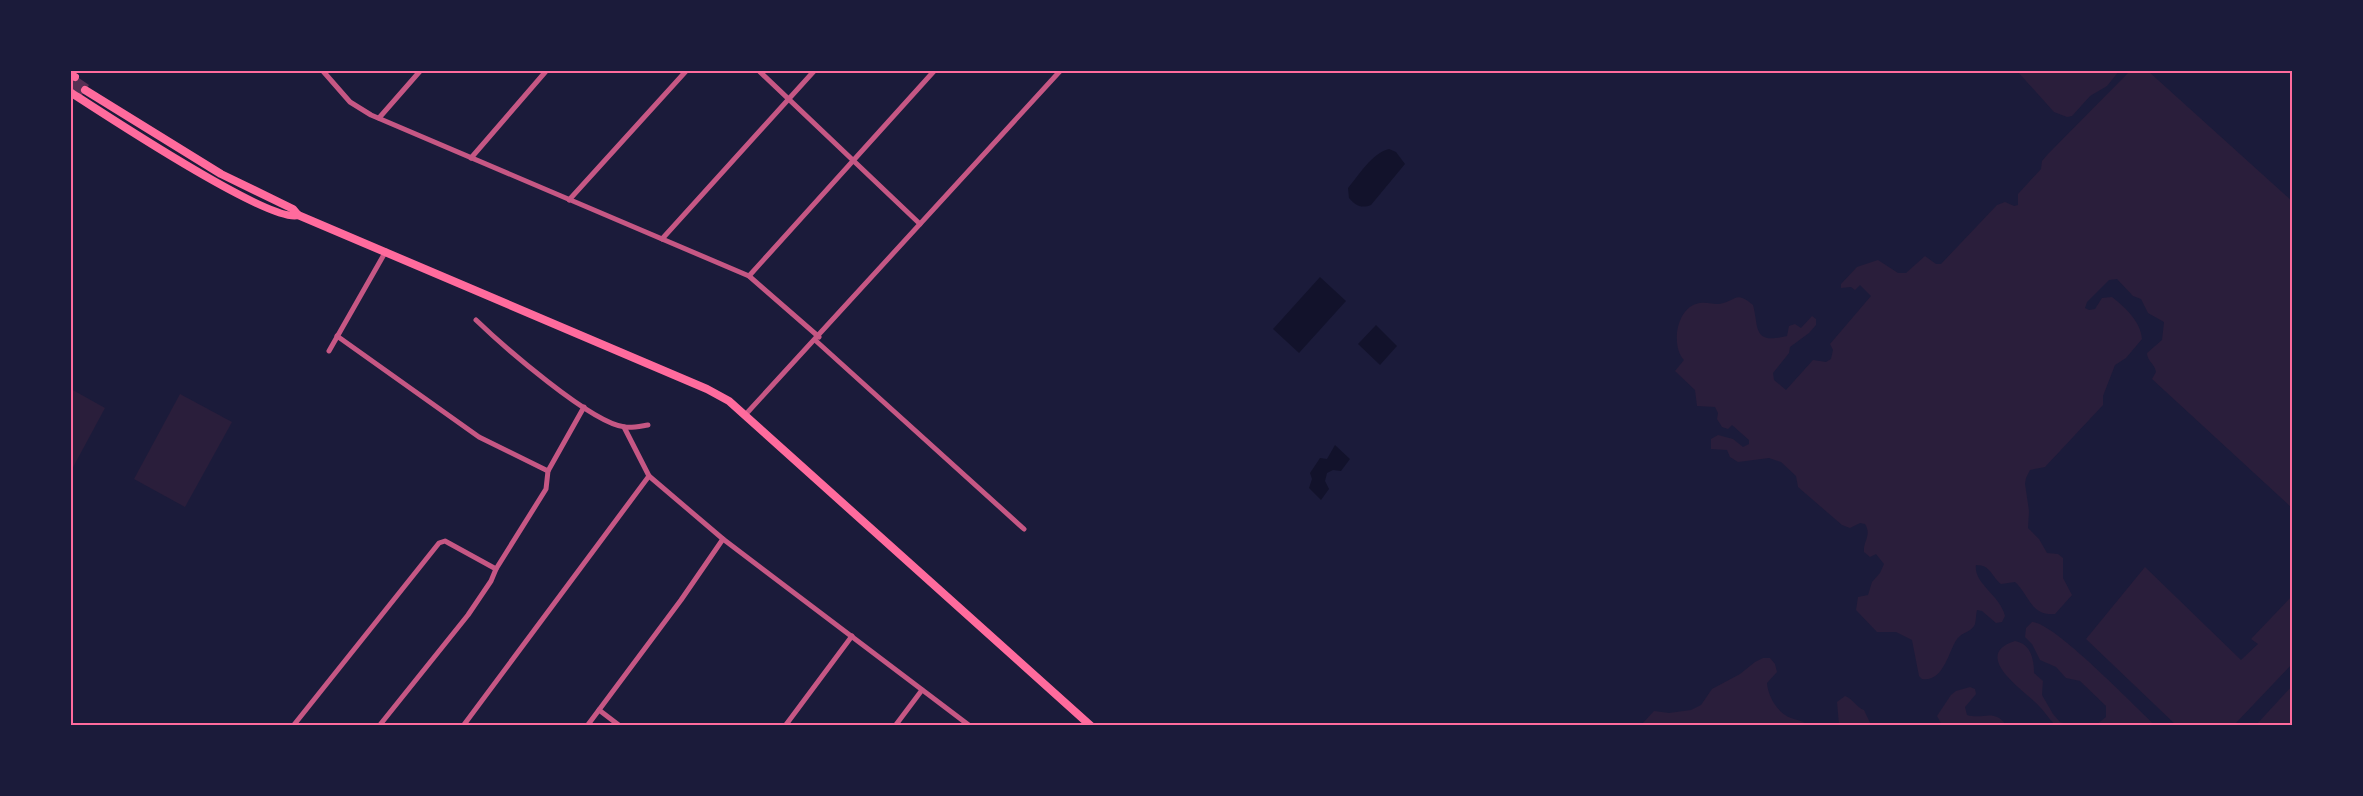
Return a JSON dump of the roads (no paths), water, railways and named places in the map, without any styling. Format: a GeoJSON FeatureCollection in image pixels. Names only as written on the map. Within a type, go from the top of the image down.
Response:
{"type":"FeatureCollection","features":[{"type":"Feature","properties":{"kind":"main road"},"geometry":{"type":"LineString","coordinates":[[87,88],[94,96],[221,174],[293,209],[298,215]]}},
{"type":"Feature","properties":{"kind":"main road"},"geometry":{"type":"LineString","coordinates":[[70,92],[141,138],[228,188],[287,216],[298,215],[386,251],[707,389],[746,414],[1091,726]]}},
{"type":"Feature","properties":{"kind":"street"},"geometry":{"type":"LineString","coordinates":[[322,70],[350,102],[379,118],[749,276],[1024,530]]}},
{"type":"Feature","properties":{"kind":"street"},"geometry":{"type":"LineString","coordinates":[[379,118],[421,70]]}},
{"type":"Feature","properties":{"kind":"street"},"geometry":{"type":"LineString","coordinates":[[471,158],[547,70]]}},
{"type":"Feature","properties":{"kind":"street"},"geometry":{"type":"LineString","coordinates":[[570,200],[687,70]]}},
{"type":"Feature","properties":{"kind":"street"},"geometry":{"type":"LineString","coordinates":[[758,70],[920,224]]}},
{"type":"Feature","properties":{"kind":"street"},"geometry":{"type":"LineString","coordinates":[[662,239],[815,70]]}},
{"type":"Feature","properties":{"kind":"street"},"geometry":{"type":"LineString","coordinates":[[749,276],[935,70]]}},
{"type":"Feature","properties":{"kind":"street"},"geometry":{"type":"LineString","coordinates":[[746,414],[1061,70]]}},
{"type":"Feature","properties":{"kind":"street"},"geometry":{"type":"LineString","coordinates":[[329,351],[386,251]]}},
{"type":"Feature","properties":{"kind":"street"},"geometry":{"type":"LineString","coordinates":[[476,320],[514,354],[584,407],[624,427],[648,425]]}},
{"type":"Feature","properties":{"kind":"street"},"geometry":{"type":"LineString","coordinates":[[337,336],[479,437],[548,471]]}},
{"type":"Feature","properties":{"kind":"street"},"geometry":{"type":"LineString","coordinates":[[379,726],[468,615],[491,581],[496,569],[546,489],[548,471],[584,407]]}},
{"type":"Feature","properties":{"kind":"street"},"geometry":{"type":"LineString","coordinates":[[624,427],[649,476],[723,539],[970,726]]}},
{"type":"Feature","properties":{"kind":"street"},"geometry":{"type":"LineString","coordinates":[[462,726],[649,476]]}},
{"type":"Feature","properties":{"kind":"street"},"geometry":{"type":"LineString","coordinates":[[587,726],[723,539]]}},
{"type":"Feature","properties":{"kind":"street"},"geometry":{"type":"LineString","coordinates":[[293,726],[439,543],[445,541],[496,569]]}},
{"type":"Feature","properties":{"kind":"street"},"geometry":{"type":"LineString","coordinates":[[785,726],[852,636]]}},
{"type":"Feature","properties":{"kind":"street"},"geometry":{"type":"LineString","coordinates":[[895,726],[922,690]]}},
{"type":"Feature","properties":{"kind":"street"},"geometry":{"type":"LineString","coordinates":[[599,710],[620,726]]}}]}
